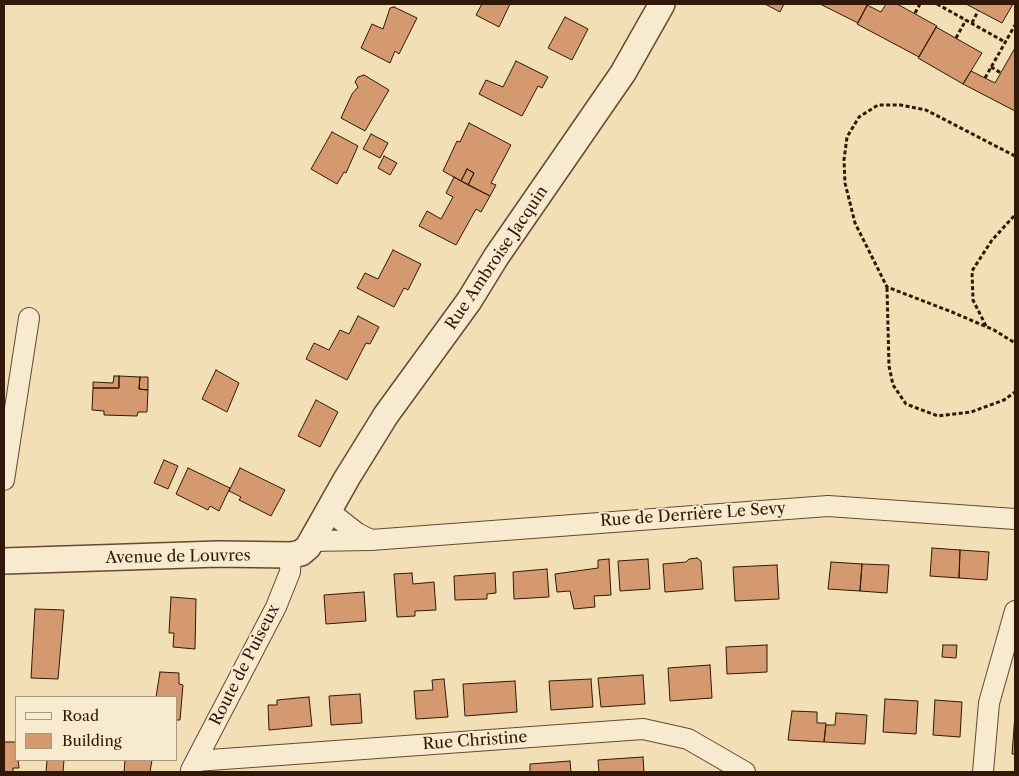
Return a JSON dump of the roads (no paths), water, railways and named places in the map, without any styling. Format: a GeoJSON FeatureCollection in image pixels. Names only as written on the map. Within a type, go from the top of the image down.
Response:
{"type":"FeatureCollection","features":[{"type":"Feature","properties":{"kind":"street","name":"Rue Ambroise Jacquin"},"geometry":{"type":"LineString","coordinates":[[329,511],[386,415],[469,301],[496,257],[623,74],[662,4]]}},
{"type":"Feature","properties":{"kind":"street"},"geometry":{"type":"LineString","coordinates":[[4,480],[8,429],[29,318]]}},
{"type":"Feature","properties":{"kind":"street","name":"Rue de Derrière Le Sevy"},"geometry":{"type":"LineString","coordinates":[[311,541],[371,540],[474,530],[828,506],[1015,519]]}},
{"type":"Feature","properties":{"kind":"street"},"geometry":{"type":"LineString","coordinates":[[291,555],[301,552],[311,541],[329,511],[358,533],[371,540]]}},
{"type":"Feature","properties":{"kind":"street","name":"Avenue de Louvres"},"geometry":{"type":"LineString","coordinates":[[4,561],[220,554],[291,555]]}},
{"type":"Feature","properties":{"kind":"street","name":"Route de Puiseux"},"geometry":{"type":"LineString","coordinates":[[193,767],[276,607],[290,572],[291,555]]}},
{"type":"Feature","properties":{"kind":"street"},"geometry":{"type":"LineString","coordinates":[[983,772],[988,703],[1015,612]]}},
{"type":"Feature","properties":{"kind":"street","name":"Rue Christine"},"geometry":{"type":"LineString","coordinates":[[193,767],[643,728],[688,739],[745,772]]}}]}
